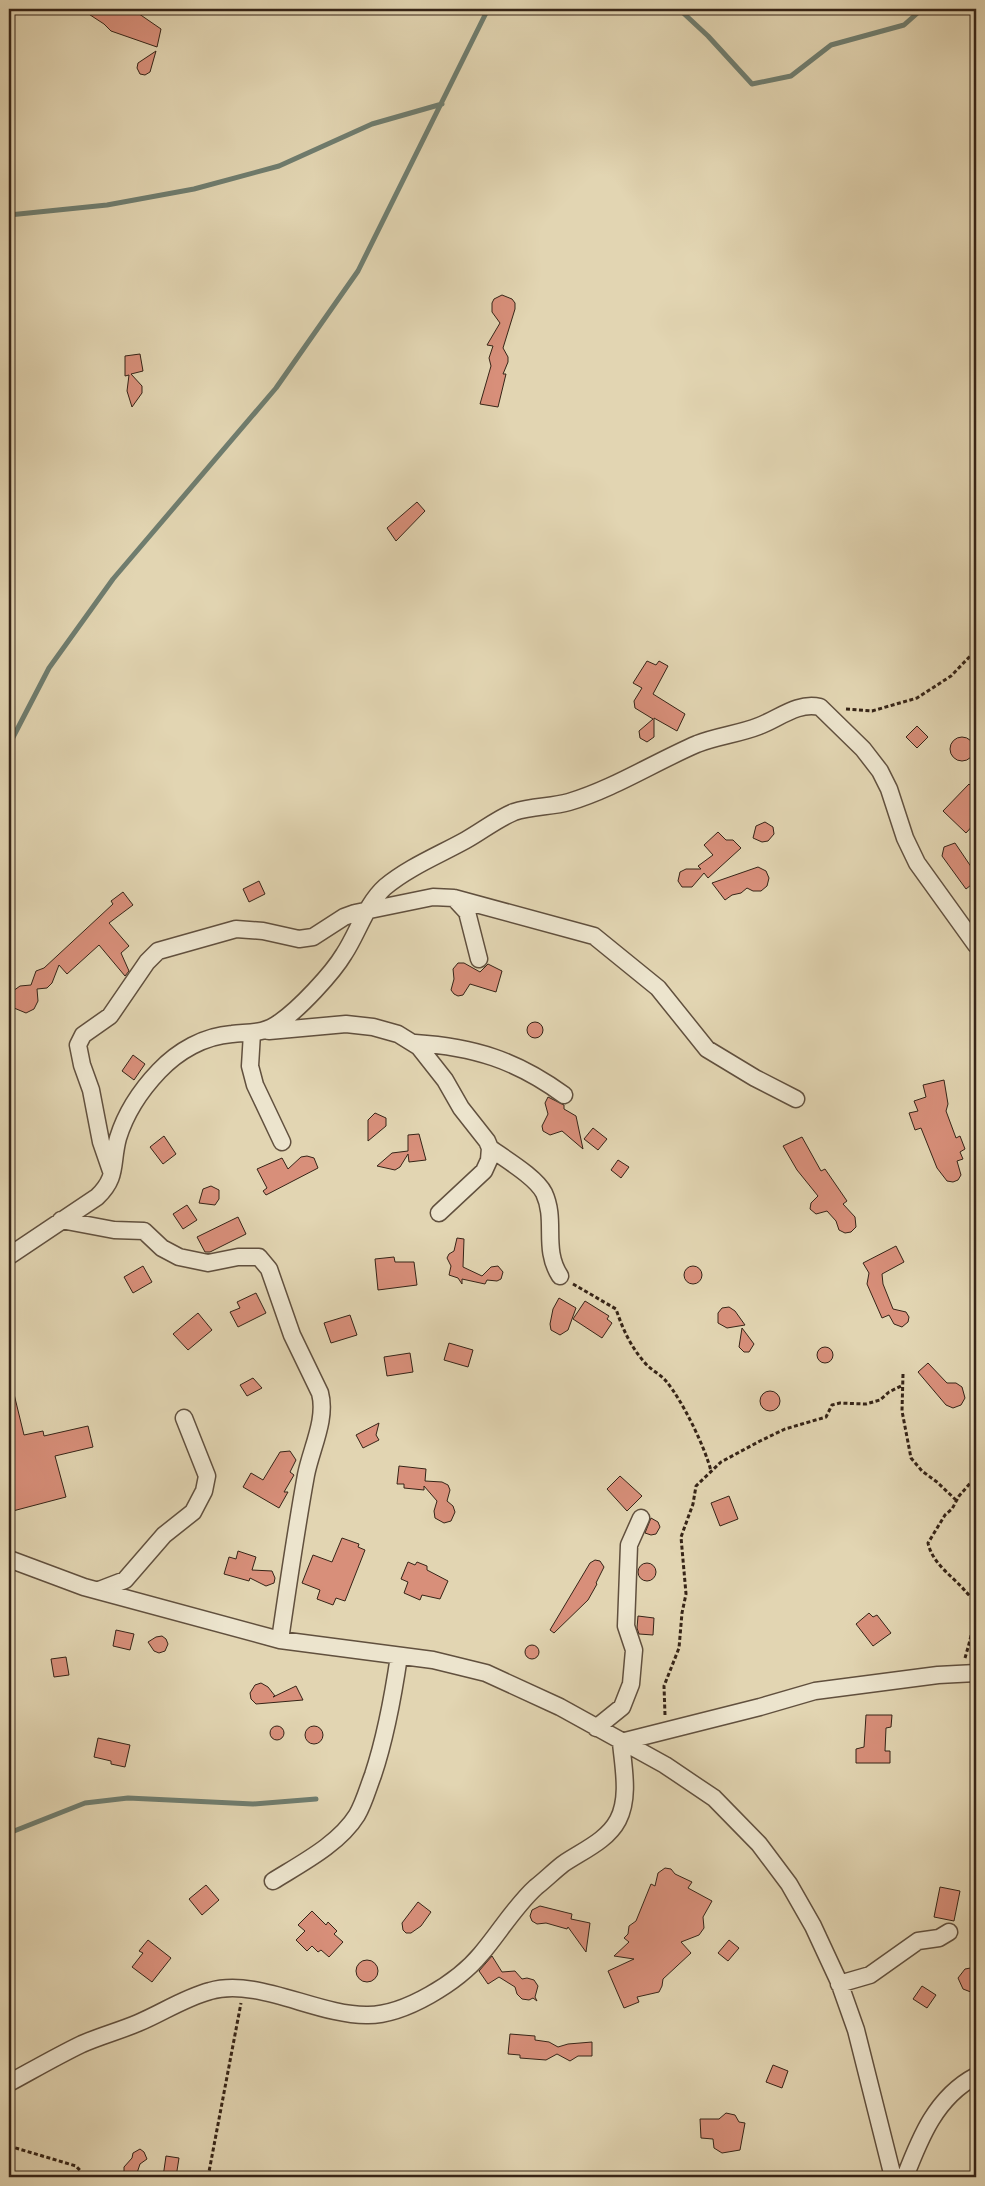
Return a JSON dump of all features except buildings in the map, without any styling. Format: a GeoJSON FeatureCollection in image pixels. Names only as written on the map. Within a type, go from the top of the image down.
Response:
{"type":"FeatureCollection","features":[{"type":"Feature","properties":{"kind":"street"},"geometry":{"type":"LineString","coordinates":[[282,1142],[255,1085],[250,1066],[260,1032],[283,1020],[343,956],[374,900],[385,887],[429,859],[514,813],[570,802],[712,738],[761,726],[798,707],[820,707],[863,749],[880,771],[889,789],[905,838],[916,863],[976,945]]}},
{"type":"Feature","properties":{"kind":"street"},"geometry":{"type":"LineString","coordinates":[[113,1175],[101,1142],[92,1090],[82,1065],[78,1046],[84,1035],[110,1016],[152,956],[158,951],[172,946],[236,929],[263,931],[299,939],[313,937],[344,917],[433,897],[454,898],[594,936],[658,988],[706,1049],[755,1078],[796,1099]]}},
{"type":"Feature","properties":{"kind":"street"},"geometry":{"type":"LineString","coordinates":[[454,898],[467,912],[479,959]]}},
{"type":"Feature","properties":{"kind":"street"},"geometry":{"type":"LineString","coordinates":[[9,1256],[97,1197],[108,1186],[113,1175],[117,1145],[126,1116],[138,1094],[160,1069],[186,1048],[209,1038],[231,1034],[281,1031],[317,1025],[346,1024],[373,1027],[398,1034],[415,1043],[446,1080],[461,1108],[487,1141],[490,1148],[489,1160],[484,1171],[439,1213]]}},
{"type":"Feature","properties":{"kind":"street"},"geometry":{"type":"LineString","coordinates":[[415,1043],[459,1047],[500,1059],[538,1076],[564,1094]]}},
{"type":"Feature","properties":{"kind":"street"},"geometry":{"type":"LineString","coordinates":[[490,1148],[532,1180],[543,1191],[549,1209],[550,1255],[560,1276]]}},
{"type":"Feature","properties":{"kind":"street"},"geometry":{"type":"LineString","coordinates":[[62,1220],[114,1230],[144,1231],[162,1248],[178,1257],[208,1263],[238,1257],[259,1257],[269,1269],[292,1335],[320,1393],[322,1402],[295,1534],[280,1640]]}},
{"type":"Feature","properties":{"kind":"street"},"geometry":{"type":"LineString","coordinates":[[99,1590],[125,1580],[164,1535],[193,1512],[204,1491],[207,1476],[184,1418]]}},
{"type":"Feature","properties":{"kind":"street"},"geometry":{"type":"LineString","coordinates":[[596,1728],[622,1707],[631,1684],[634,1650],[626,1626],[629,1545],[641,1518]]}},
{"type":"Feature","properties":{"kind":"street"},"geometry":{"type":"LineString","coordinates":[[9,1559],[99,1590],[280,1640],[433,1660],[486,1673],[560,1707],[664,1765],[714,1798],[759,1844],[789,1884],[813,1926],[839,1984],[856,2030],[893,2177]]}},
{"type":"Feature","properties":{"kind":"street"},"geometry":{"type":"LineString","coordinates":[[273,1881],[318,1852],[357,1815],[381,1752],[392,1708],[400,1656]]}},
{"type":"Feature","properties":{"kind":"street"},"geometry":{"type":"LineString","coordinates":[[620,1742],[815,1691],[938,1675],[969,1673]]}},
{"type":"Feature","properties":{"kind":"street"},"geometry":{"type":"LineString","coordinates":[[9,2083],[83,2044],[137,2023],[211,1990],[234,1988],[254,1990],[343,2013],[369,2015],[393,2011],[418,2001],[456,1977],[480,1956],[534,1889],[562,1865],[609,1832],[618,1820],[624,1793],[620,1742]]}},
{"type":"Feature","properties":{"kind":"street"},"geometry":{"type":"LineString","coordinates":[[839,1984],[870,1975],[918,1941],[939,1938],[949,1932]]}},
{"type":"Feature","properties":{"kind":"street"},"geometry":{"type":"LineString","coordinates":[[905,2177],[927,2123],[959,2088],[976,2076]]}},
{"type":"Feature","properties":{"kind":"path"},"geometry":{"type":"LineString","coordinates":[[820,707],[872,711],[917,698],[951,676],[976,650]]}},
{"type":"Feature","properties":{"kind":"path"},"geometry":{"type":"LineString","coordinates":[[560,1276],[616,1309],[624,1333],[646,1364],[666,1381],[682,1405],[706,1454],[711,1471]]}},
{"type":"Feature","properties":{"kind":"path"},"geometry":{"type":"LineString","coordinates":[[903,1374],[902,1411],[911,1458],[922,1471],[957,1501]]}},
{"type":"Feature","properties":{"kind":"path"},"geometry":{"type":"LineString","coordinates":[[667,1730],[664,1686],[679,1648],[682,1613],[686,1594],[681,1537],[691,1511],[696,1486],[721,1462],[785,1429],[826,1417],[832,1406],[840,1404],[866,1404],[880,1400],[889,1392],[903,1385]]}},
{"type":"Feature","properties":{"kind":"path"},"geometry":{"type":"LineString","coordinates":[[969,1673],[974,1618],[973,1600],[939,1566],[930,1552],[928,1544],[945,1515],[952,1509],[973,1480]]}},
{"type":"Feature","properties":{"kind":"path"},"geometry":{"type":"LineString","coordinates":[[208,2177],[240,2004],[254,1990]]}},
{"type":"Feature","properties":{"kind":"path"},"geometry":{"type":"LineString","coordinates":[[9,2146],[76,2166],[86,2177]]}},
{"type":"Feature","properties":{"kind":"waterway"},"geometry":{"type":"LineString","coordinates":[[9,745],[49,668],[113,579],[276,388],[358,271],[488,9]]}},
{"type":"Feature","properties":{"kind":"waterway"},"geometry":{"type":"LineString","coordinates":[[679,9],[708,36],[752,84],[791,76],[831,45],[904,25],[922,9]]}},
{"type":"Feature","properties":{"kind":"waterway"},"geometry":{"type":"LineString","coordinates":[[9,215],[107,205],[194,189],[279,166],[372,124],[442,104]]}},
{"type":"Feature","properties":{"kind":"waterway"},"geometry":{"type":"LineString","coordinates":[[9,1833],[85,1803],[128,1798],[253,1804],[316,1799]]}}]}
